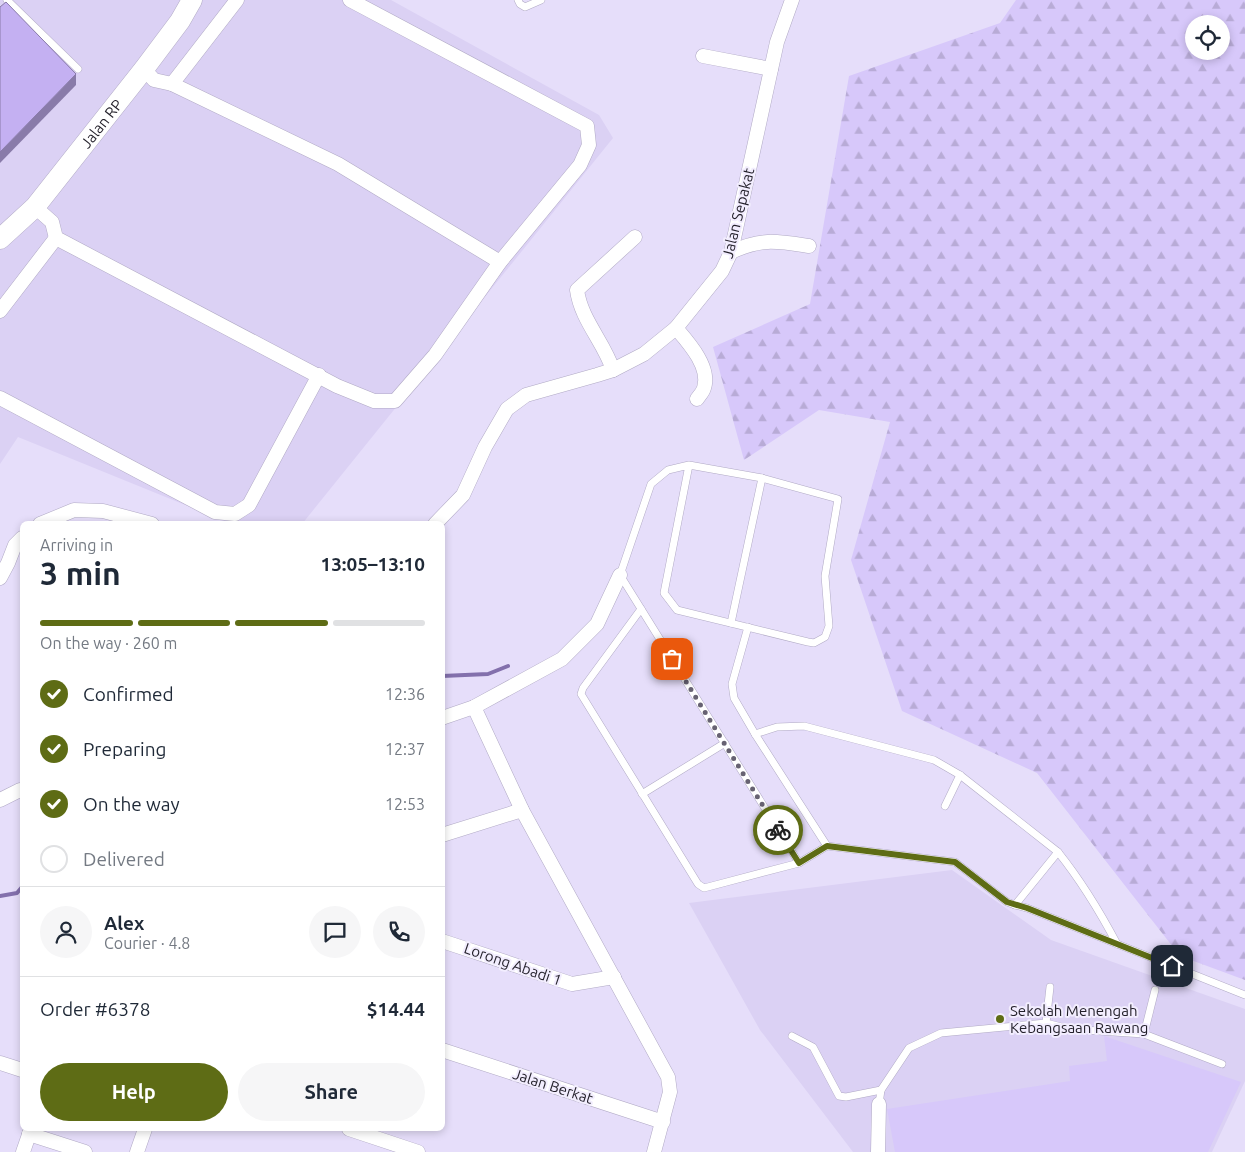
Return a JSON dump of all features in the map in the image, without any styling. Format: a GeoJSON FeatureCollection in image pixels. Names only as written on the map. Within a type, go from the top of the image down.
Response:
{"type":"FeatureCollection","features":[{"type":"Feature","properties":{"kind":"street","name":"Jalan RP"},"geometry":{"type":"LineString","coordinates":[[0,239],[35,207],[144,69],[180,20],[192,0]]}},
{"type":"Feature","properties":{"kind":"street"},"geometry":{"type":"LineString","coordinates":[[172,84],[237,0]]}},
{"type":"Feature","properties":{"kind":"street"},"geometry":{"type":"LineString","coordinates":[[35,207],[52,222],[56,238],[337,386],[374,401],[395,401],[435,355],[500,262],[580,165],[589,146],[587,126],[350,0]]}},
{"type":"Feature","properties":{"kind":"street","name":"Jalan Sepakat"},"geometry":{"type":"LineString","coordinates":[[438,521],[463,495],[485,446],[508,409],[526,395],[613,370],[644,354],[676,328],[722,271],[731,252],[777,42],[792,0]]}},
{"type":"Feature","properties":{"kind":"street"},"geometry":{"type":"LineString","coordinates":[[703,56],[771,69]]}},
{"type":"Feature","properties":{"kind":"street"},"geometry":{"type":"LineString","coordinates":[[144,69],[154,80],[172,84],[338,164],[500,262]]}},
{"type":"Feature","properties":{"kind":"street"},"geometry":{"type":"LineString","coordinates":[[613,370],[609,358],[579,305],[577,290],[635,237]]}},
{"type":"Feature","properties":{"kind":"street"},"geometry":{"type":"LineString","coordinates":[[0,311],[56,238]]}},
{"type":"Feature","properties":{"kind":"street"},"geometry":{"type":"LineString","coordinates":[[731,252],[746,245],[772,240],[809,246]]}},
{"type":"Feature","properties":{"kind":"street"},"geometry":{"type":"LineString","coordinates":[[676,328],[694,349],[704,375],[704,388],[697,399]]}},
{"type":"Feature","properties":{"kind":"street"},"geometry":{"type":"LineString","coordinates":[[0,398],[215,512],[234,514],[248,505],[319,375]]}},
{"type":"Feature","properties":{"kind":"street"},"geometry":{"type":"LineString","coordinates":[[47,521],[74,510],[103,511],[141,521]]}},
{"type":"Feature","properties":{"kind":"street"},"geometry":{"type":"LineString","coordinates":[[0,578],[8,564],[15,544],[20,540]]}},
{"type":"Feature","properties":{"kind":"street"},"geometry":{"type":"LineString","coordinates":[[445,717],[474,707],[562,659],[597,624],[620,575]]}},
{"type":"Feature","properties":{"kind":"street"},"geometry":{"type":"LineString","coordinates":[[474,707],[522,810],[668,1077],[670,1092],[654,1152]]}},
{"type":"Feature","properties":{"kind":"street"},"geometry":{"type":"LineString","coordinates":[[0,800],[20,790]]}},
{"type":"Feature","properties":{"kind":"street"},"geometry":{"type":"LineString","coordinates":[[445,834],[522,810]]}},
{"type":"Feature","properties":{"kind":"street","name":"Lorong Abadi 1"},"geometry":{"type":"LineString","coordinates":[[445,941],[572,984],[614,977]]}},
{"type":"Feature","properties":{"kind":"street","name":"Jalan Berkat"},"geometry":{"type":"LineString","coordinates":[[445,1051],[663,1122]]}},
{"type":"Feature","properties":{"kind":"street"},"geometry":{"type":"LineString","coordinates":[[0,1062],[20,1069]]}},
{"type":"Feature","properties":{"kind":"street"},"geometry":{"type":"LineString","coordinates":[[878,1152],[879,1104]]}},
{"type":"Feature","properties":{"kind":"street"},"geometry":{"type":"LineString","coordinates":[[23,1152],[30,1131],[85,1152]]}},
{"type":"Feature","properties":{"kind":"street"},"geometry":{"type":"LineString","coordinates":[[137,1152],[143,1131]]}},
{"type":"Feature","properties":{"kind":"street"},"geometry":{"type":"LineString","coordinates":[[355,1131],[418,1152]]}},
{"type":"Feature","properties":{"kind":"lane"},"geometry":{"type":"LineString","coordinates":[[518,0],[525,7],[541,0]]}},
{"type":"Feature","properties":{"kind":"lane"},"geometry":{"type":"LineString","coordinates":[[10,1],[78,69]]}},
{"type":"Feature","properties":{"kind":"lane"},"geometry":{"type":"LineString","coordinates":[[689,465],[664,593],[677,610],[814,642],[825,637],[830,626],[825,578],[838,499],[762,478],[689,465],[668,470],[651,484],[620,575],[799,863]]}},
{"type":"Feature","properties":{"kind":"lane"},"geometry":{"type":"LineString","coordinates":[[731,623],[762,478]]}},
{"type":"Feature","properties":{"kind":"lane"},"geometry":{"type":"LineString","coordinates":[[641,609],[583,688],[581,694],[701,886],[708,888],[799,863],[827,846],[955,862],[1007,902],[1027,908],[1245,995]]}},
{"type":"Feature","properties":{"kind":"lane"},"geometry":{"type":"LineString","coordinates":[[748,627],[732,684],[734,698],[827,846]]}},
{"type":"Feature","properties":{"kind":"lane"},"geometry":{"type":"LineString","coordinates":[[755,734],[777,727],[804,726],[934,760],[960,775],[1058,852],[1098,907],[1117,944]]}},
{"type":"Feature","properties":{"kind":"lane"},"geometry":{"type":"LineString","coordinates":[[642,794],[725,743]]}},
{"type":"Feature","properties":{"kind":"lane"},"geometry":{"type":"LineString","coordinates":[[945,806],[960,775]]}},
{"type":"Feature","properties":{"kind":"lane"},"geometry":{"type":"LineString","coordinates":[[1014,905],[1058,852]]}},
{"type":"Feature","properties":{"kind":"lane"},"geometry":{"type":"LineString","coordinates":[[1046,1023],[1050,987]]}},
{"type":"Feature","properties":{"kind":"lane"},"geometry":{"type":"LineString","coordinates":[[1144,1034],[1155,990]]}},
{"type":"Feature","properties":{"kind":"lane"},"geometry":{"type":"LineString","coordinates":[[879,1104],[881,1090],[909,1048],[941,1033],[1046,1023],[1069,1029],[1144,1034],[1222,1064]]}},
{"type":"Feature","properties":{"kind":"lane"},"geometry":{"type":"LineString","coordinates":[[792,1036],[813,1047],[838,1096],[846,1097],[881,1090]]}},
{"type":"Feature","properties":{"kind":"shaded area"},"geometry":{"type":"Polygon","coordinates":[[[0,0],[391,0],[599,115],[613,138],[304,521],[225,521],[18,437],[0,464],[0,0]]]}},
{"type":"Feature","properties":{"kind":"shaded area","name":"Sekolah Menengah Kebangsaan Rawang"},"geometry":{"type":"Polygon","coordinates":[[[952,870],[1051,940],[1245,1009],[1245,1081],[1212,1152],[853,1152],[760,1030],[689,903],[952,870]]]}},
{"type":"Feature","properties":{"kind":"green space"},"geometry":{"type":"Polygon","coordinates":[[[1016,0],[1245,0],[1245,980],[1180,956],[1037,773],[902,711],[851,560],[890,422],[819,410],[744,460],[713,347],[810,304],[849,76],[1000,23],[1016,0]]]}},
{"type":"Feature","properties":{"kind":"green space"},"geometry":{"type":"Polygon","coordinates":[[[1104,1036],[1241,1082],[1208,1152],[895,1152],[887,1109],[1070,1081],[1069,1066],[1107,1061],[1104,1036]]]}},
{"type":"Feature","properties":{"kind":"building"},"geometry":{"type":"Polygon","coordinates":[[[6,2],[76,74],[0,152],[0,7],[6,2]]]}},
{"type":"Feature","properties":{"kind":"waterway"},"geometry":{"type":"LineString","coordinates":[[445,676],[488,674],[508,666]]}},
{"type":"Feature","properties":{"kind":"waterway"},"geometry":{"type":"LineString","coordinates":[[0,896],[17,893],[20,889]]}},
{"type":"Feature","properties":{"kind":"way so far"},"geometry":{"type":"LineString","coordinates":[[672,659],[778,830]]}},
{"type":"Feature","properties":{"kind":"place","name":"Sekolah Menengah Kebangsaan Rawang"},"geometry":{"type":"Point","coordinates":[1000,1019]}},
{"type":"Feature","properties":{"kind":"route"},"geometry":{"type":"LineString","coordinates":[[778,830],[799,863],[827,846],[955,862],[1007,902],[1027,908],[1172,966]]}}]}
